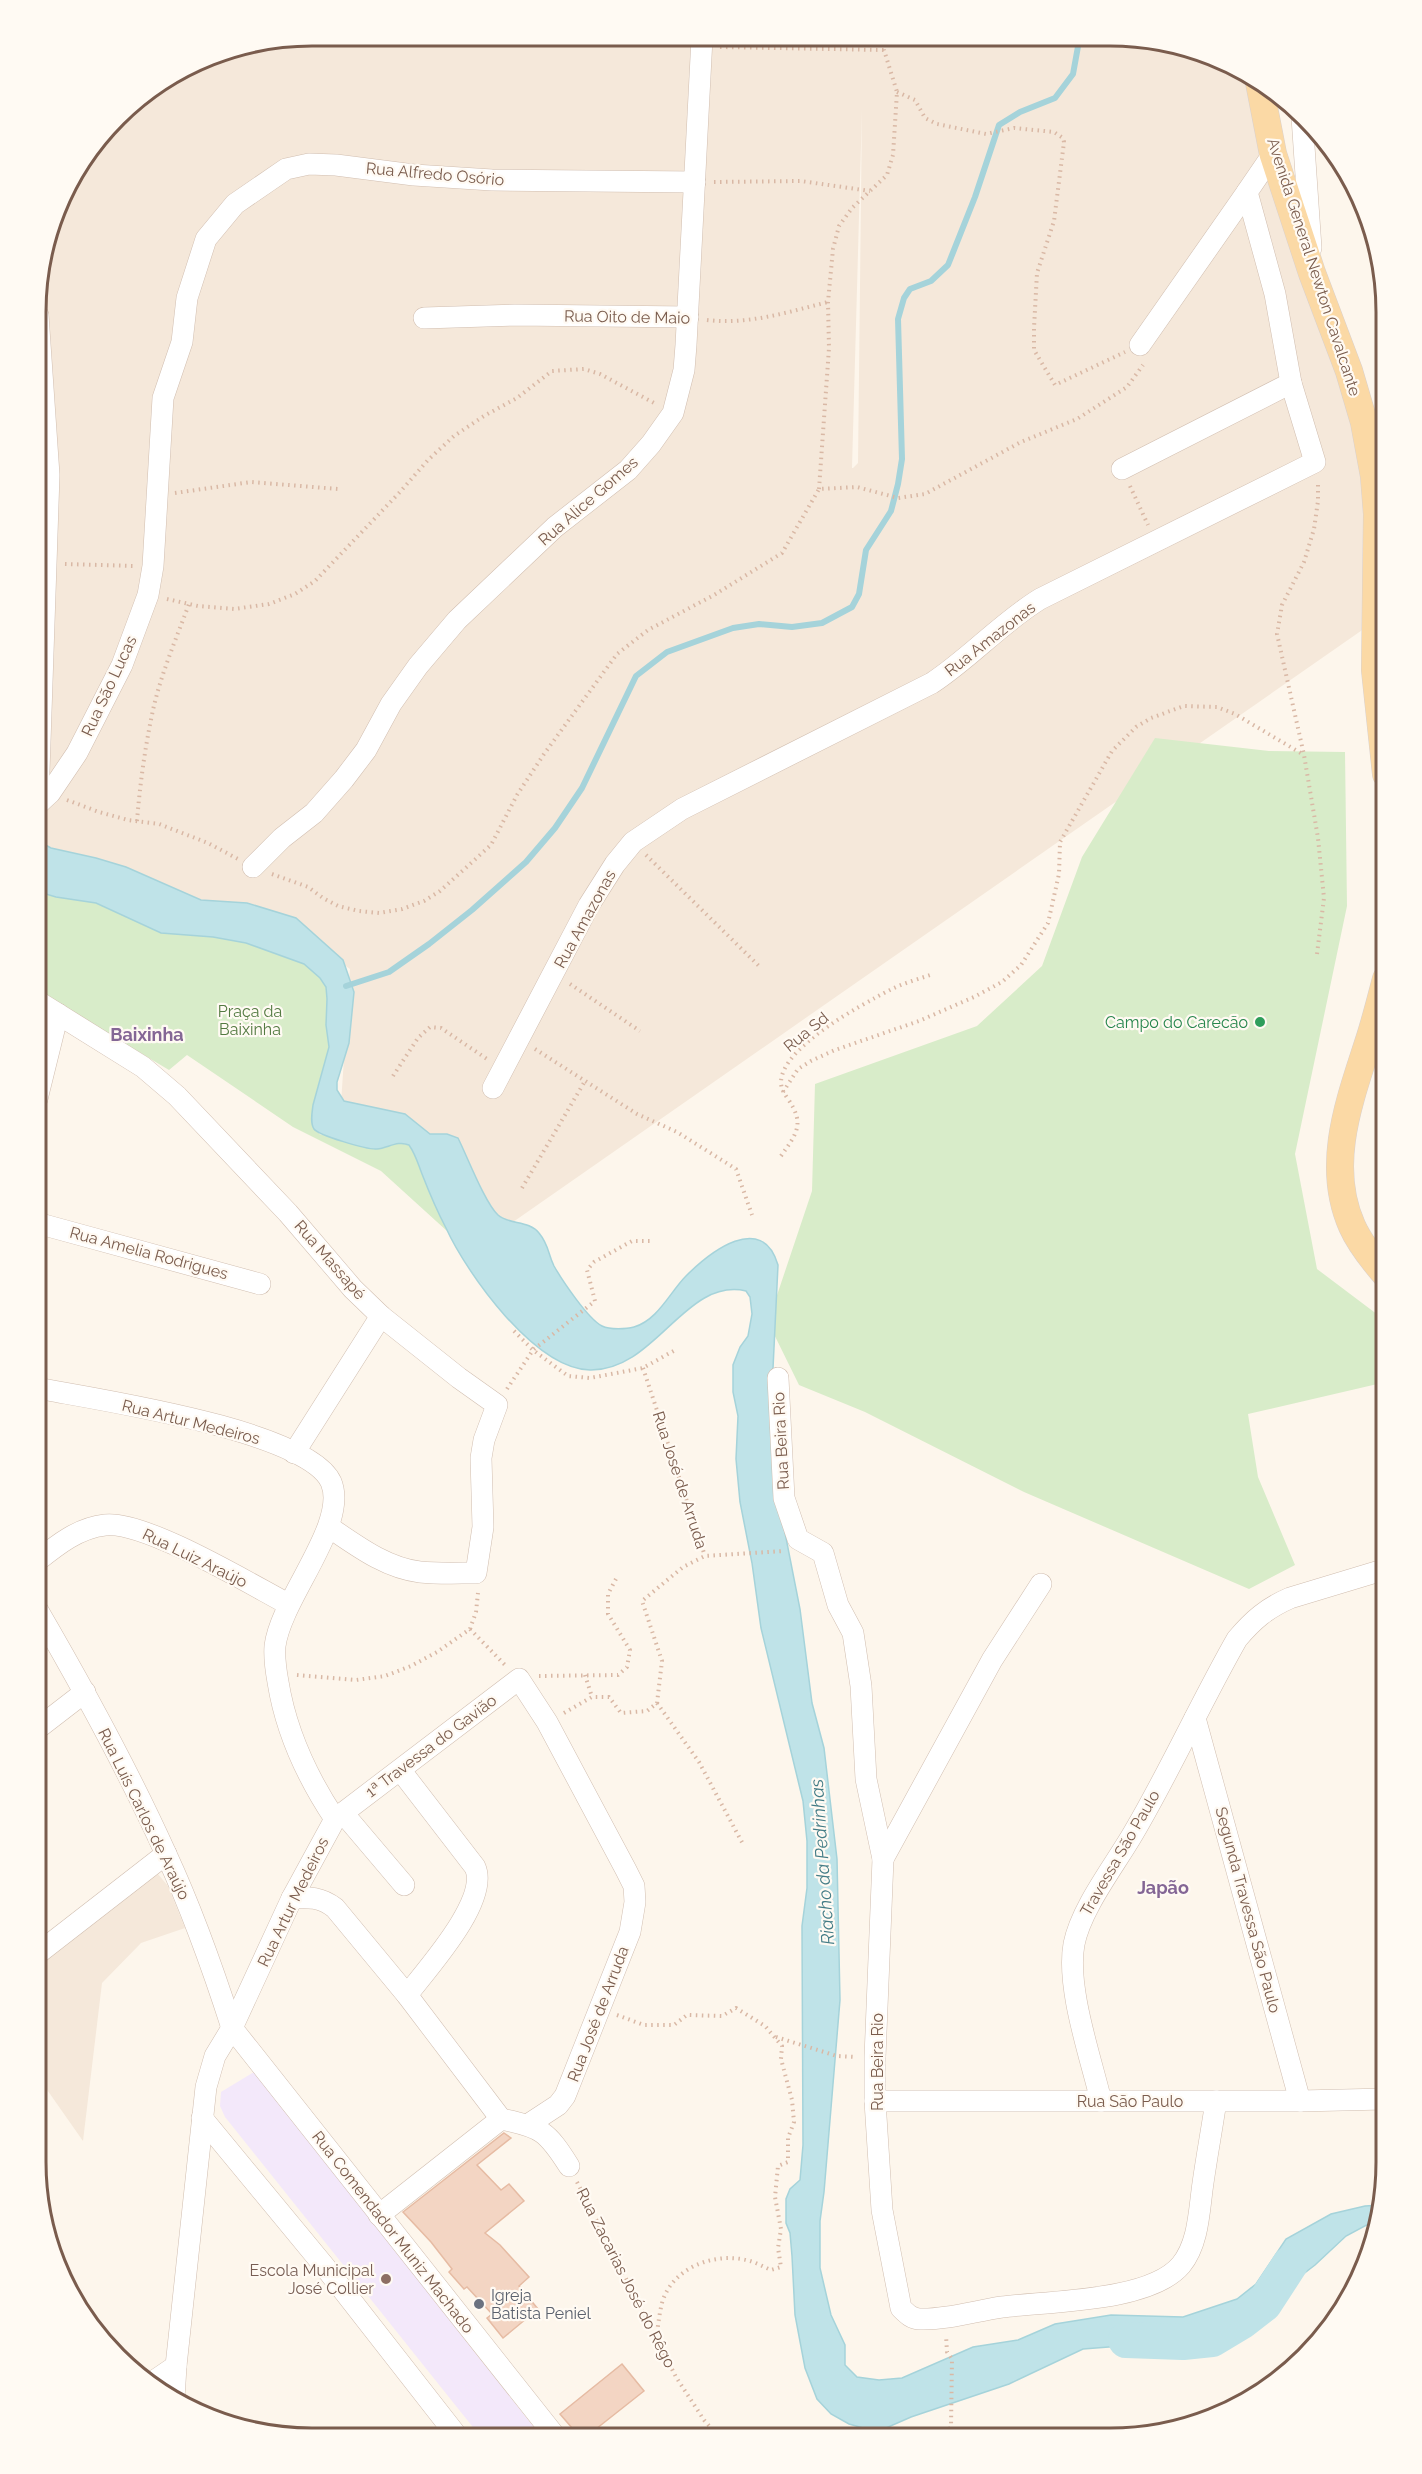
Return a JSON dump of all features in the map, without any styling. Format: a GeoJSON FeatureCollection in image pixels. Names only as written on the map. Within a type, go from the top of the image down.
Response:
{"type":"FeatureCollection","features":[{"type":"Feature","properties":{"kind":"main road","name":"Avenida General Newton Cavalcante"},"geometry":{"type":"LineString","coordinates":[[1262,94],[1274,154],[1312,273],[1364,422],[1374,476],[1376,501]]}},
{"type":"Feature","properties":{"kind":"main road"},"geometry":{"type":"LineString","coordinates":[[1376,1038],[1348,1106],[1340,1154],[1341,1182],[1352,1225],[1376,1264]]}},
{"type":"Feature","properties":{"kind":"street","name":"Rua Alice Gomes"},"geometry":{"type":"LineString","coordinates":[[253,867],[282,838],[314,813],[344,779],[366,750],[391,704],[418,666],[457,620],[555,527],[628,470],[651,444],[673,413],[684,370],[702,46]]}},
{"type":"Feature","properties":{"kind":"street"},"geometry":{"type":"LineString","coordinates":[[1303,129],[1312,273]]}},
{"type":"Feature","properties":{"kind":"street"},"geometry":{"type":"LineString","coordinates":[[1140,345],[1274,154]]}},
{"type":"Feature","properties":{"kind":"street","name":"Rua Alfredo Osório"},"geometry":{"type":"LineString","coordinates":[[162,411],[167,383],[182,342],[187,298],[206,239],[235,204],[286,169],[319,164],[414,175],[492,180],[695,183]]}},
{"type":"Feature","properties":{"kind":"street"},"geometry":{"type":"LineString","coordinates":[[1247,192],[1275,294],[1291,382],[1315,462]]}},
{"type":"Feature","properties":{"kind":"street","name":"Rua Oito de Maio"},"geometry":{"type":"LineString","coordinates":[[424,318],[515,315],[688,317]]}},
{"type":"Feature","properties":{"kind":"street"},"geometry":{"type":"LineString","coordinates":[[1122,469],[1291,382]]}},
{"type":"Feature","properties":{"kind":"street","name":"Rua São Lucas"},"geometry":{"type":"LineString","coordinates":[[46,794],[77,753],[122,665],[148,595],[153,566],[162,411]]}},
{"type":"Feature","properties":{"kind":"street"},"geometry":{"type":"LineString","coordinates":[[46,431],[49,475],[46,564]]}},
{"type":"Feature","properties":{"kind":"street","name":"Rua Amazonas"},"geometry":{"type":"LineString","coordinates":[[498,1079],[589,905],[615,864],[633,842],[655,825],[932,683],[958,666],[1016,614],[1040,599],[1315,462]]}},
{"type":"Feature","properties":{"kind":"street","name":"Rua Massapé"},"geometry":{"type":"LineString","coordinates":[[46,1006],[143,1067],[177,1096],[288,1213],[336,1272],[381,1316],[497,1405]]}},
{"type":"Feature","properties":{"kind":"street"},"geometry":{"type":"LineString","coordinates":[[46,1063],[58,1014]]}},
{"type":"Feature","properties":{"kind":"street","name":"Rua Amelia Rodrigues"},"geometry":{"type":"LineString","coordinates":[[46,1225],[260,1284]]}},
{"type":"Feature","properties":{"kind":"street"},"geometry":{"type":"LineString","coordinates":[[294,1453],[381,1316]]}},
{"type":"Feature","properties":{"kind":"street","name":"Rua Beira Rio"},"geometry":{"type":"LineString","coordinates":[[778,1378],[784,1498],[798,1539],[823,1553],[838,1605],[854,1633],[861,1686],[866,1779],[884,1859],[875,2102],[882,2210],[901,2308],[908,2315],[917,2319],[1102,2297],[1143,2288],[1170,2277],[1182,2264],[1192,2247],[1216,2101]]}},
{"type":"Feature","properties":{"kind":"street","name":"Rua Artur Medeiros"},"geometry":{"type":"LineString","coordinates":[[46,1390],[249,1434],[294,1453],[321,1470],[331,1482],[333,1509],[329,1527],[280,1621],[275,1648],[281,1704],[293,1744],[322,1800],[339,1816],[292,1898],[232,2028],[215,2056],[206,2087],[175,2389]]}},
{"type":"Feature","properties":{"kind":"street"},"geometry":{"type":"LineString","coordinates":[[329,1527],[368,1553],[401,1567],[420,1572],[476,1573],[483,1527],[481,1458],[484,1440],[497,1405]]}},
{"type":"Feature","properties":{"kind":"street","name":"Rua Luiz Araújo"},"geometry":{"type":"LineString","coordinates":[[46,1554],[87,1528],[122,1525],[159,1538],[288,1604]]}},
{"type":"Feature","properties":{"kind":"street","name":"Travessa São Paulo"},"geometry":{"type":"LineString","coordinates":[[1101,2101],[1073,1975],[1074,1946],[1080,1922],[1135,1831],[1237,1639],[1262,1613],[1290,1598],[1376,1572]]}},
{"type":"Feature","properties":{"kind":"street"},"geometry":{"type":"LineString","coordinates":[[884,1859],[993,1660],[1041,1584]]}},
{"type":"Feature","properties":{"kind":"street","name":"Rua Luís Carlos de Araújo"},"geometry":{"type":"LineString","coordinates":[[46,1625],[85,1692],[166,1854],[215,1976],[232,2028]]}},
{"type":"Feature","properties":{"kind":"street","name":"Rua José de Arruda"},"geometry":{"type":"LineString","coordinates":[[519,1679],[547,1722],[634,1886],[634,1914],[630,1932],[565,2096],[558,2105],[529,2124]]}},
{"type":"Feature","properties":{"kind":"street","name":"1ª Travessa do Gavião"},"geometry":{"type":"LineString","coordinates":[[339,1816],[519,1679]]}},
{"type":"Feature","properties":{"kind":"street"},"geometry":{"type":"LineString","coordinates":[[46,1723],[85,1692]]}},
{"type":"Feature","properties":{"kind":"street","name":"Segunda Travessa São Paulo"},"geometry":{"type":"LineString","coordinates":[[1194,1718],[1300,2102]]}},
{"type":"Feature","properties":{"kind":"street"},"geometry":{"type":"LineString","coordinates":[[401,1771],[475,1867],[478,1881],[474,1896],[453,1936],[407,1995]]}},
{"type":"Feature","properties":{"kind":"street"},"geometry":{"type":"LineString","coordinates":[[339,1816],[404,1885]]}},
{"type":"Feature","properties":{"kind":"street"},"geometry":{"type":"LineString","coordinates":[[46,1947],[166,1854]]}},
{"type":"Feature","properties":{"kind":"street"},"geometry":{"type":"LineString","coordinates":[[292,1898],[314,1897],[325,1900],[335,1908],[407,1995],[501,2118],[529,2124],[545,2133],[569,2166]]}},
{"type":"Feature","properties":{"kind":"street","name":"Rua Comendador Muniz Machado"},"geometry":{"type":"LineString","coordinates":[[232,2028],[549,2428]]}},
{"type":"Feature","properties":{"kind":"street","name":"Rua São Paulo"},"geometry":{"type":"LineString","coordinates":[[875,2102],[1300,2102],[1376,2099]]}},
{"type":"Feature","properties":{"kind":"street"},"geometry":{"type":"LineString","coordinates":[[202,2118],[325,2268],[450,2428]]}},
{"type":"Feature","properties":{"kind":"street"},"geometry":{"type":"LineString","coordinates":[[379,2215],[501,2118]]}},
{"type":"Feature","properties":{"kind":"street"},"geometry":{"type":"LineString","coordinates":[[158,2378],[176,2366]]}},
{"type":"Feature","properties":{"kind":"path"},"geometry":{"type":"LineString","coordinates":[[780,46],[884,50]]}},
{"type":"Feature","properties":{"kind":"path"},"geometry":{"type":"LineString","coordinates":[[46,800],[159,824],[208,843],[253,867],[308,887],[338,906],[359,911],[379,913],[424,902],[440,891],[491,846],[523,787],[617,654],[648,630],[714,595],[782,553],[819,489],[829,348],[828,302],[832,249],[839,226],[852,208],[887,175],[893,155],[897,92],[884,46]]}},
{"type":"Feature","properties":{"kind":"path"},"geometry":{"type":"LineString","coordinates":[[819,489],[857,487],[897,498],[925,494],[1021,442],[1077,419],[1127,387],[1143,364],[1140,345],[1054,385],[1034,350],[1037,273],[1056,210],[1063,138],[1053,132],[1011,129],[986,134],[937,124],[925,118],[915,100],[897,92]]}},
{"type":"Feature","properties":{"kind":"path"},"geometry":{"type":"LineString","coordinates":[[695,183],[801,182],[870,191]]}},
{"type":"Feature","properties":{"kind":"path","name":"Rua Oito de Maio"},"geometry":{"type":"LineString","coordinates":[[688,317],[724,322],[759,319],[828,302]]}},
{"type":"Feature","properties":{"kind":"path"},"geometry":{"type":"LineString","coordinates":[[148,595],[189,604],[234,609],[269,604],[295,594],[322,573],[428,460],[454,436],[517,398],[552,371],[569,368],[584,369],[600,374],[673,413]]}},
{"type":"Feature","properties":{"kind":"path"},"geometry":{"type":"LineString","coordinates":[[1315,462],[1318,501],[1314,529],[1304,562],[1282,605],[1277,634],[1304,755],[1318,838],[1324,898],[1317,954]]}},
{"type":"Feature","properties":{"kind":"path"},"geometry":{"type":"LineString","coordinates":[[1122,469],[1156,542]]}},
{"type":"Feature","properties":{"kind":"path"},"geometry":{"type":"LineString","coordinates":[[156,496],[251,482],[338,489]]}},
{"type":"Feature","properties":{"kind":"path"},"geometry":{"type":"LineString","coordinates":[[46,564],[153,566]]}},
{"type":"Feature","properties":{"kind":"path"},"geometry":{"type":"LineString","coordinates":[[137,821],[142,771],[153,709],[189,604]]}},
{"type":"Feature","properties":{"kind":"path"},"geometry":{"type":"LineString","coordinates":[[781,1156],[795,1137],[798,1122],[794,1109],[783,1092],[798,1070],[835,1050],[919,1021],[974,997],[1002,982],[1021,965],[1048,923],[1059,874],[1060,842],[1112,751],[1136,727],[1151,718],[1184,706],[1217,707],[1235,714],[1304,755]]}},
{"type":"Feature","properties":{"kind":"path"},"geometry":{"type":"LineString","coordinates":[[633,842],[760,967]]}},
{"type":"Feature","properties":{"kind":"path"},"geometry":{"type":"LineString","coordinates":[[555,973],[640,1031]]}},
{"type":"Feature","properties":{"kind":"path","name":"Rua Sd"},"geometry":{"type":"LineString","coordinates":[[783,1092],[781,1082],[787,1064],[793,1054],[806,1043],[892,989],[933,974]]}},
{"type":"Feature","properties":{"kind":"path"},"geometry":{"type":"LineString","coordinates":[[393,1076],[418,1038],[430,1027],[441,1028],[498,1079]]}},
{"type":"Feature","properties":{"kind":"path"},"geometry":{"type":"LineString","coordinates":[[520,1039],[637,1114],[677,1132],[736,1169],[752,1215]]}},
{"type":"Feature","properties":{"kind":"path"},"geometry":{"type":"LineString","coordinates":[[522,1188],[585,1081]]}},
{"type":"Feature","properties":{"kind":"path"},"geometry":{"type":"LineString","coordinates":[[497,1405],[533,1350],[595,1301],[587,1269],[594,1262],[632,1241],[650,1241]]}},
{"type":"Feature","properties":{"kind":"path"},"geometry":{"type":"LineString","coordinates":[[514,1331],[533,1350],[568,1376],[590,1378],[643,1368],[677,1349]]}},
{"type":"Feature","properties":{"kind":"path","name":"Rua José de Arruda"},"geometry":{"type":"LineString","coordinates":[[643,1368],[705,1556],[683,1567],[642,1601],[662,1661],[657,1703]]}},
{"type":"Feature","properties":{"kind":"path"},"geometry":{"type":"LineString","coordinates":[[705,1556],[791,1551]]}},
{"type":"Feature","properties":{"kind":"path"},"geometry":{"type":"LineString","coordinates":[[276,1669],[292,1674],[356,1680],[385,1676],[411,1666],[437,1652],[470,1629],[478,1598],[476,1573]]}},
{"type":"Feature","properties":{"kind":"path"},"geometry":{"type":"LineString","coordinates":[[470,1629],[519,1679],[544,1675],[618,1674],[627,1667],[630,1650],[608,1614],[608,1594],[617,1577]]}},
{"type":"Feature","properties":{"kind":"path"},"geometry":{"type":"LineString","coordinates":[[585,1674],[592,1697]]}},
{"type":"Feature","properties":{"kind":"path"},"geometry":{"type":"LineString","coordinates":[[547,1722],[592,1697],[609,1697],[621,1713],[646,1711],[657,1703],[699,1762],[744,1846]]}},
{"type":"Feature","properties":{"kind":"path"},"geometry":{"type":"LineString","coordinates":[[600,2008],[644,2025],[674,2025],[687,2015],[722,2016],[736,2008],[759,2022],[782,2046],[781,2059],[792,2100],[794,2122],[788,2138],[788,2162],[778,2166],[776,2187],[781,2229],[778,2248],[781,2267],[771,2270],[749,2261],[732,2258],[709,2260],[690,2268],[673,2281],[663,2301],[656,2340]]}},
{"type":"Feature","properties":{"kind":"path"},"geometry":{"type":"LineString","coordinates":[[775,2037],[837,2056]]}},
{"type":"Feature","properties":{"kind":"path","name":"Rua Zacarias José do Rêgo"},"geometry":{"type":"LineString","coordinates":[[569,2166],[656,2340],[676,2376],[711,2428]]}},
{"type":"Feature","properties":{"kind":"path"},"geometry":{"type":"LineString","coordinates":[[950,2428],[952,2359]]}},
{"type":"Feature","properties":{"kind":"shaded area"},"geometry":{"type":"Polygon","coordinates":[[[312,46],[1110,46],[1162,52],[1211,67],[1243,82],[1264,96],[1358,421],[1372,526],[1368,626],[500,1231],[340,1118],[350,969],[333,957],[152,956],[46,868],[49,365],[46,312],[52,260],[61,227],[82,179],[112,137],[150,101],[195,74],[244,56],[278,49],[312,46]],[[862,109],[852,468],[858,463],[862,109]]]}},
{"type":"Feature","properties":{"kind":"shaded area"},"geometry":{"type":"Polygon","coordinates":[[[157,1873],[168,1886],[185,1928],[141,1943],[102,1983],[83,2141],[46,2088],[46,1958],[146,1878],[157,1873]]]}},
{"type":"Feature","properties":{"kind":"shaded area","name":"Escola Municipal José Collier"},"geometry":{"type":"Polygon","coordinates":[[[254,2072],[535,2428],[474,2428],[225,2117],[220,2106],[221,2092],[254,2072]]]}},
{"type":"Feature","properties":{"kind":"green space"},"geometry":{"type":"Polygon","coordinates":[[[1155,738],[1269,751],[1345,752],[1347,906],[1295,1154],[1317,1269],[1376,1313],[1376,1384],[1248,1414],[1258,1477],[1295,1565],[1249,1589],[1024,1492],[865,1412],[799,1385],[768,1322],[812,1191],[815,1084],[977,1026],[1042,966],[1082,857],[1155,738]]]}},
{"type":"Feature","properties":{"kind":"green space","name":"Praça da Baixinha"},"geometry":{"type":"Polygon","coordinates":[[[46,894],[96,903],[161,933],[213,937],[246,943],[304,964],[321,978],[326,987],[326,1025],[329,1047],[316,1093],[319,1134],[379,1149],[397,1143],[409,1145],[417,1156],[421,1172],[447,1231],[381,1171],[293,1127],[187,1055],[169,1070],[46,996],[46,894]]]}},
{"type":"Feature","properties":{"kind":"water"},"geometry":{"type":"Polygon","coordinates":[[[46,845],[126,867],[201,900],[247,903],[296,918],[343,960],[354,992],[349,1043],[337,1082],[337,1090],[344,1101],[405,1114],[430,1134],[447,1134],[458,1138],[493,1209],[503,1218],[530,1226],[539,1233],[563,1280],[583,1308],[602,1326],[623,1329],[634,1327],[650,1318],[696,1266],[735,1241],[748,1238],[760,1241],[770,1249],[778,1265],[772,1389],[775,1482],[800,1609],[812,1703],[824,1748],[837,1859],[840,2000],[820,2221],[820,2268],[831,2315],[845,2345],[845,2365],[857,2377],[879,2380],[902,2378],[973,2347],[1018,2340],[1055,2324],[1111,2315],[1183,2317],[1237,2299],[1256,2284],[1286,2239],[1331,2214],[1371,2206],[1367,2225],[1346,2236],[1315,2265],[1242,2321],[1212,2339],[1083,2349],[1009,2384],[911,2417],[886,2428],[863,2428],[849,2424],[831,2414],[817,2399],[805,2368],[795,2315],[790,2233],[786,2223],[786,2199],[790,2189],[800,2180],[803,2145],[802,1926],[807,1888],[807,1841],[803,1801],[761,1628],[752,1563],[740,1502],[736,1459],[738,1416],[733,1392],[733,1365],[740,1347],[748,1336],[752,1314],[750,1297],[746,1291],[724,1290],[705,1298],[687,1310],[634,1356],[613,1366],[590,1370],[569,1365],[547,1354],[505,1316],[470,1269],[439,1215],[409,1145],[401,1143],[372,1149],[333,1138],[314,1129],[313,1105],[329,1047],[326,1025],[326,987],[320,978],[304,964],[246,943],[213,937],[161,933],[96,903],[46,894],[46,845]]]}},
{"type":"Feature","properties":{"kind":"building"},"geometry":{"type":"Polygon","coordinates":[[[504,2133],[511,2138],[477,2165],[501,2190],[509,2184],[524,2201],[485,2233],[500,2245],[529,2277],[519,2286],[538,2309],[503,2338],[487,2318],[492,2314],[467,2287],[464,2289],[449,2272],[452,2269],[403,2212],[504,2133]]]}},
{"type":"Feature","properties":{"kind":"building"},"geometry":{"type":"Polygon","coordinates":[[[622,2364],[644,2391],[597,2428],[572,2428],[560,2414],[622,2364]]]}},
{"type":"Feature","properties":{"kind":"waterway"},"geometry":{"type":"LineString","coordinates":[[346,986],[389,972],[472,910],[526,862],[555,828],[582,788],[636,676],[667,652],[733,628],[759,624],[792,627],[822,623],[852,607],[859,594],[866,550],[891,511],[898,484],[902,459],[898,319],[904,298],[910,289],[931,281],[948,265],[975,197],[999,125],[1020,112],[1055,98],[1073,74],[1078,46]]}},
{"type":"Feature","properties":{"kind":"waterway","name":"Riacho da Pedrinhas"},"geometry":{"type":"LineString","coordinates":[[1126,2340],[1183,2342],[1212,2339],[1242,2321],[1264,2304],[1290,2264]]}},
{"type":"Feature","properties":{"kind":"place","name":"Campo do Carecão"},"geometry":{"type":"Point","coordinates":[1260,1022]}},
{"type":"Feature","properties":{"kind":"place","name":"Escola Municipal José Collier"},"geometry":{"type":"Point","coordinates":[386,2279]}},
{"type":"Feature","properties":{"kind":"place","name":"Igreja Batista Peniel"},"geometry":{"type":"Point","coordinates":[479,2304]}},
{"type":"Feature","properties":{"kind":"district","name":"Baixinha"},"geometry":{"type":"Point","coordinates":[147,1034]}},
{"type":"Feature","properties":{"kind":"district","name":"Japão"},"geometry":{"type":"Point","coordinates":[1163,1887]}}]}
